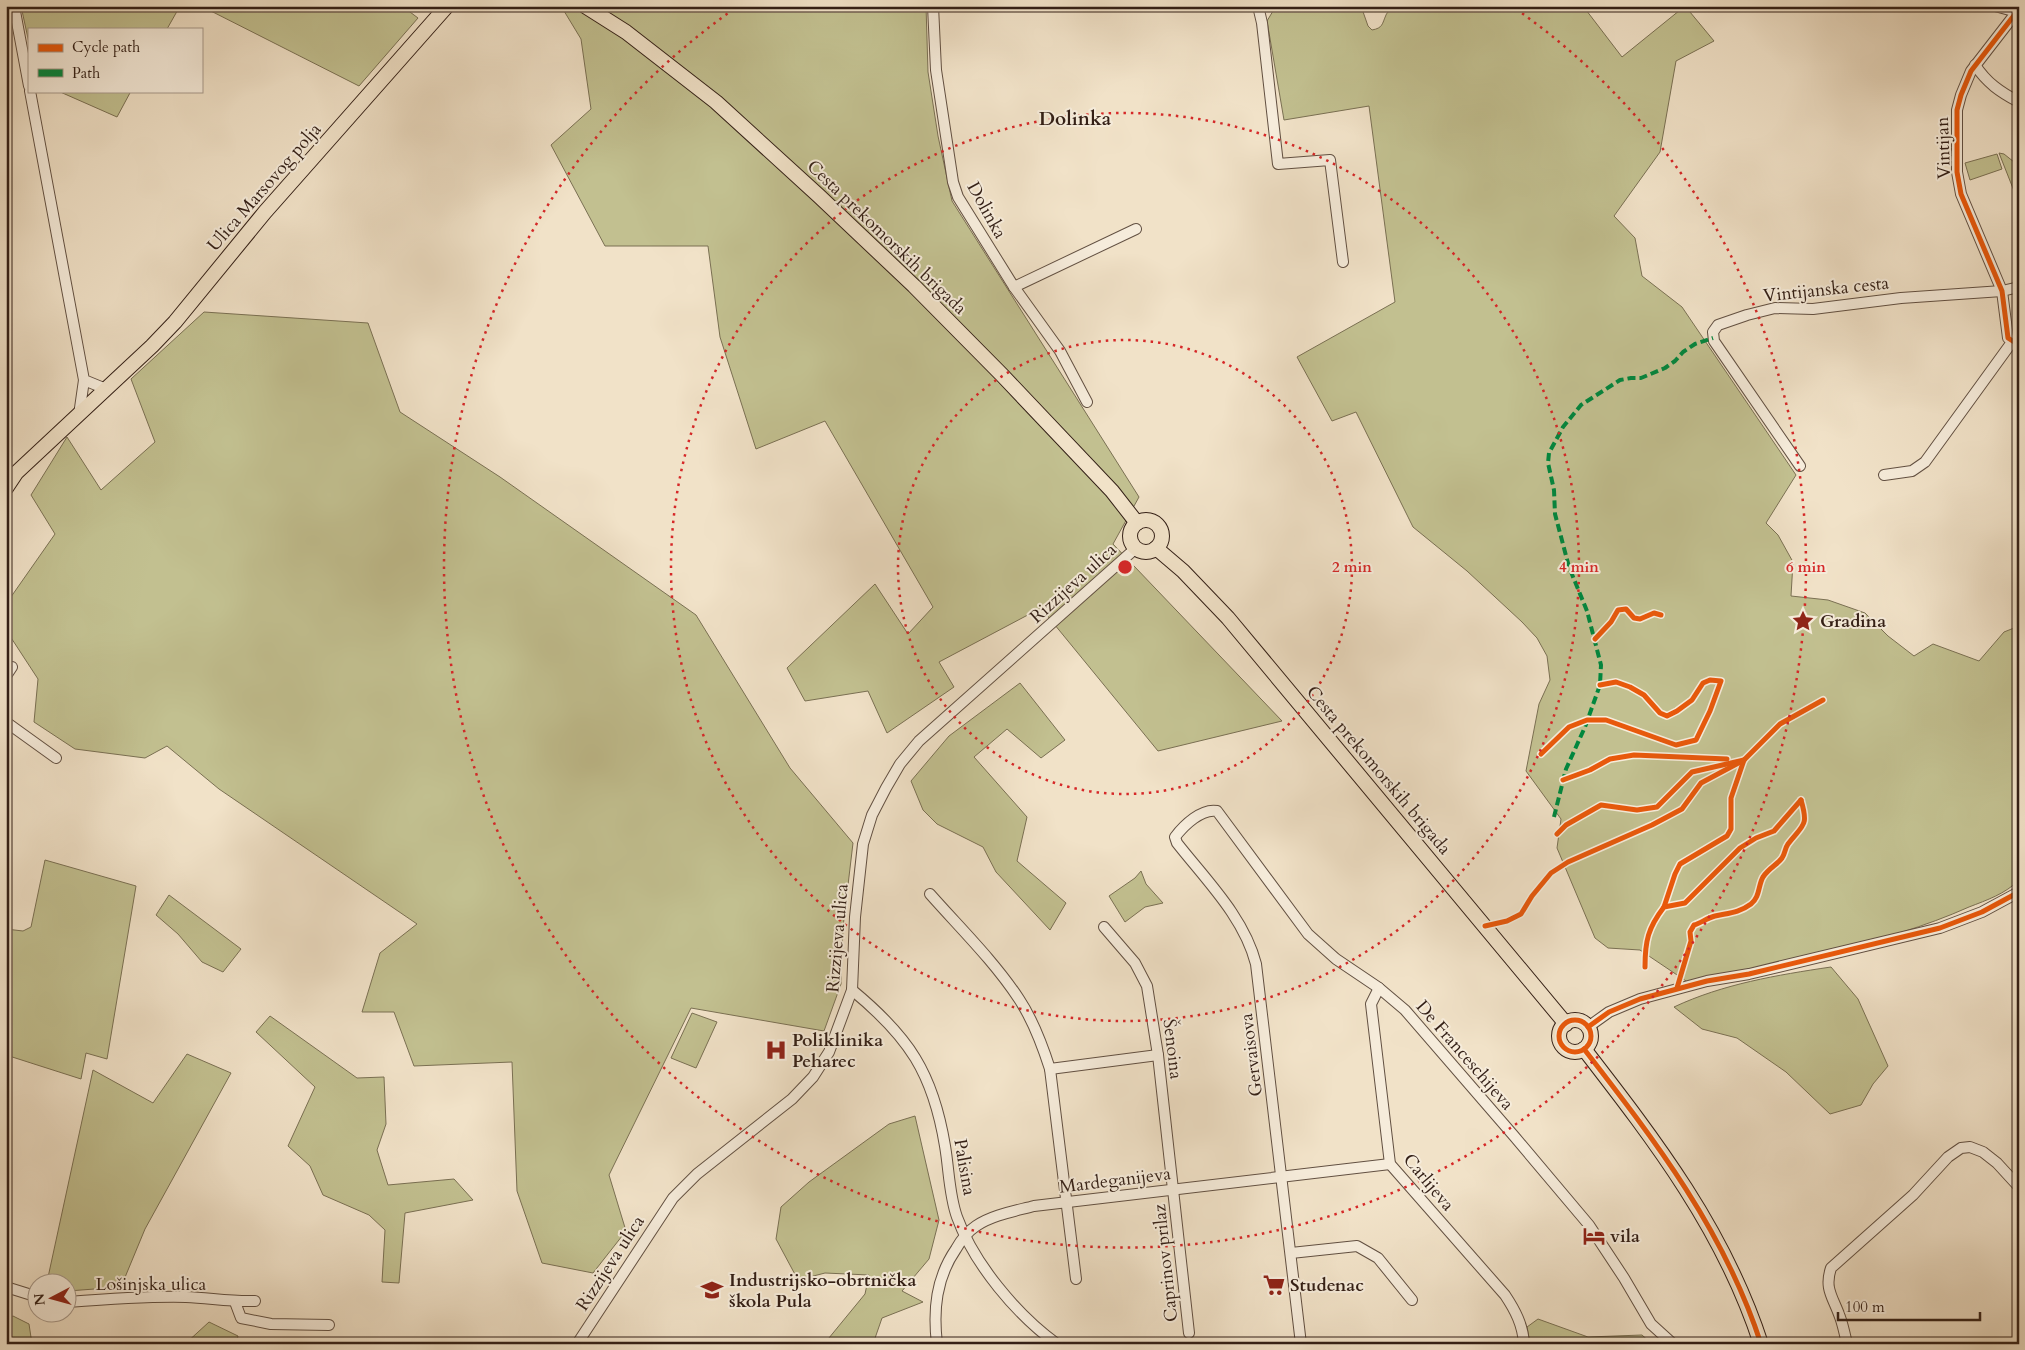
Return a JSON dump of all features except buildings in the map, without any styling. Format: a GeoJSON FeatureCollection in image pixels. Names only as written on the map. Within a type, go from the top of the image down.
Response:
{"type":"FeatureCollection","features":[{"type":"Feature","properties":{"kind":"main road","name":"Ulica Marsovog polja"},"geometry":{"type":"LineString","coordinates":[[6,488],[16,473],[106,390],[175,322],[266,212],[447,6]]}},
{"type":"Feature","properties":{"kind":"main road","name":"Cesta prekomorskih brigada"},"geometry":{"type":"LineString","coordinates":[[585,6],[626,32],[716,102],[819,196],[914,286],[1002,375],[1112,490],[1137,523]]}},
{"type":"Feature","properties":{"kind":"main road"},"geometry":{"type":"LineString","coordinates":[[1149,520],[1159,526],[1162,538],[1156,548],[1144,551],[1136,548],[1131,539],[1131,533],[1137,523],[1149,520]]}},
{"type":"Feature","properties":{"kind":"main road","name":"Cesta prekomorskih brigada"},"geometry":{"type":"LineString","coordinates":[[1156,548],[1183,571],[1228,618],[1566,1024]]}},
{"type":"Feature","properties":{"kind":"main road"},"geometry":{"type":"LineString","coordinates":[[1577,1021],[1588,1027],[1590,1039],[1584,1049],[1573,1052],[1562,1046],[1559,1034],[1566,1024],[1577,1021]]}},
{"type":"Feature","properties":{"kind":"main road"},"geometry":{"type":"LineString","coordinates":[[1584,1049],[1658,1145],[1698,1206],[1732,1271],[1761,1344]]}},
{"type":"Feature","properties":{"kind":"street"},"geometry":{"type":"LineString","coordinates":[[14,6],[28,81]]}},
{"type":"Feature","properties":{"kind":"street","name":"Dolinka"},"geometry":{"type":"LineString","coordinates":[[933,6],[936,70],[953,182],[958,197],[1014,287],[1060,351],[1087,402]]}},
{"type":"Feature","properties":{"kind":"street"},"geometry":{"type":"LineString","coordinates":[[1258,6],[1262,24],[1278,164],[1330,160],[1343,262]]}},
{"type":"Feature","properties":{"kind":"street"},"geometry":{"type":"LineString","coordinates":[[1995,6],[2018,11]]}},
{"type":"Feature","properties":{"kind":"street","name":"Vintijan"},"geometry":{"type":"LineString","coordinates":[[1884,475],[1912,472],[1925,462],[2015,343],[2007,334],[2002,291],[1962,194],[1957,172],[1957,110],[1966,80],[2018,11]]}},
{"type":"Feature","properties":{"kind":"street"},"geometry":{"type":"LineString","coordinates":[[1975,66],[1993,87],[2019,102]]}},
{"type":"Feature","properties":{"kind":"street"},"geometry":{"type":"LineString","coordinates":[[30,92],[84,380],[79,415]]}},
{"type":"Feature","properties":{"kind":"street"},"geometry":{"type":"LineString","coordinates":[[1014,287],[1136,229]]}},
{"type":"Feature","properties":{"kind":"street","name":"Vintijanska cesta"},"geometry":{"type":"LineString","coordinates":[[1800,466],[1714,341],[1713,332],[1716,327],[1760,311],[1784,307],[1813,308],[1901,298],[2002,291],[2019,287]]}},
{"type":"Feature","properties":{"kind":"street"},"geometry":{"type":"LineString","coordinates":[[84,380],[106,390]]}},
{"type":"Feature","properties":{"kind":"street","name":"Rizzijeva ulica"},"geometry":{"type":"LineString","coordinates":[[577,1344],[673,1198],[697,1174],[792,1099],[813,1077],[828,1052],[852,990],[855,917],[863,844],[872,815],[900,764],[919,741],[1136,548]]}},
{"type":"Feature","properties":{"kind":"street"},"geometry":{"type":"LineString","coordinates":[[6,722],[56,758]]}},
{"type":"Feature","properties":{"kind":"street","name":"Gervaisova"},"geometry":{"type":"LineString","coordinates":[[1210,810],[1202,812],[1175,837],[1177,843],[1238,923],[1252,948],[1256,964],[1301,1344]]}},
{"type":"Feature","properties":{"kind":"street","name":"De Franceschijeva"},"geometry":{"type":"LineString","coordinates":[[1210,810],[1217,811],[1308,934],[1336,959],[1379,988],[1405,1010],[1589,1226],[1624,1278],[1651,1324],[1673,1344]]}},
{"type":"Feature","properties":{"kind":"street"},"geometry":{"type":"LineString","coordinates":[[1588,1027],[1608,1012],[1640,999],[1707,981],[1749,974],[1940,928],[1982,912],[2019,892]]}},
{"type":"Feature","properties":{"kind":"street"},"geometry":{"type":"LineString","coordinates":[[930,894],[1006,980],[1017,996],[1042,1044],[1050,1068],[1076,1279]]}},
{"type":"Feature","properties":{"kind":"street","name":"Šenoina"},"geometry":{"type":"LineString","coordinates":[[1104,927],[1142,974],[1147,986],[1158,1055],[1173,1190]]}},
{"type":"Feature","properties":{"kind":"street","name":"Carlijeva"},"geometry":{"type":"LineString","coordinates":[[1379,988],[1371,1004],[1390,1164],[1505,1295],[1518,1317],[1522,1328],[1524,1344]]}},
{"type":"Feature","properties":{"kind":"street","name":"Palisina"},"geometry":{"type":"LineString","coordinates":[[852,990],[892,1025],[910,1049],[924,1073],[936,1106],[945,1144],[956,1214],[964,1236],[982,1265],[1008,1298],[1027,1319],[1057,1344]]}},
{"type":"Feature","properties":{"kind":"street"},"geometry":{"type":"LineString","coordinates":[[1050,1068],[1158,1055]]}},
{"type":"Feature","properties":{"kind":"street"},"geometry":{"type":"LineString","coordinates":[[1847,1344],[1841,1317],[1827,1280],[1831,1268],[1914,1195],[1948,1157],[1961,1148],[1970,1147],[1983,1152],[1997,1163],[2019,1187]]}},
{"type":"Feature","properties":{"kind":"street","name":"Mardeganijeva"},"geometry":{"type":"LineString","coordinates":[[938,1344],[935,1310],[941,1276],[947,1262],[964,1236],[977,1225],[1018,1210],[1067,1202],[1390,1164]]}},
{"type":"Feature","properties":{"kind":"street","name":"Caprinov prilaz"},"geometry":{"type":"LineString","coordinates":[[1173,1190],[1190,1333]]}},
{"type":"Feature","properties":{"kind":"street"},"geometry":{"type":"LineString","coordinates":[[1290,1253],[1357,1246],[1378,1258],[1412,1300]]}},
{"type":"Feature","properties":{"kind":"street"},"geometry":{"type":"LineString","coordinates":[[6,1286],[28,1294]]}},
{"type":"Feature","properties":{"kind":"street","name":"Lošinjska ulica"},"geometry":{"type":"LineString","coordinates":[[78,1301],[149,1297],[188,1297],[235,1302],[255,1301]]}},
{"type":"Feature","properties":{"kind":"street"},"geometry":{"type":"LineString","coordinates":[[235,1302],[241,1318],[271,1324],[329,1325]]}},
{"type":"Feature","properties":{"kind":"shaded area"},"geometry":{"type":"Polygon","coordinates":[[[21,6],[180,6],[168,28],[28,28],[28,38],[21,6]]]}},
{"type":"Feature","properties":{"kind":"shaded area"},"geometry":{"type":"Polygon","coordinates":[[[201,6],[402,6],[418,18],[359,86],[201,6]]]}},
{"type":"Feature","properties":{"kind":"shaded area"},"geometry":{"type":"Polygon","coordinates":[[[561,6],[926,6],[928,72],[938,136],[952,201],[1139,497],[1113,544],[1282,721],[1158,751],[1041,608],[939,662],[954,687],[887,733],[868,691],[805,701],[787,668],[875,584],[908,634],[933,607],[825,421],[756,449],[720,337],[708,246],[605,246],[551,145],[591,109],[581,39],[561,6]]]}},
{"type":"Feature","properties":{"kind":"shaded area"},"geometry":{"type":"Polygon","coordinates":[[[1276,6],[1361,6],[1368,26],[1372,30],[1380,27],[1387,14],[1395,6],[1583,6],[1622,57],[1685,6],[1714,41],[1676,61],[1660,152],[1614,216],[1635,238],[1642,276],[1682,307],[1796,475],[1766,523],[1778,535],[1793,562],[1791,596],[1828,600],[1865,613],[1888,636],[1914,656],[1933,644],[1979,661],[2004,632],[2019,626],[2019,880],[2014,885],[1989,899],[1936,921],[1902,932],[1831,951],[1689,983],[1640,950],[1608,948],[1595,938],[1557,848],[1561,819],[1526,771],[1539,704],[1550,680],[1547,656],[1537,638],[1522,622],[1467,571],[1413,527],[1356,412],[1332,421],[1297,357],[1395,302],[1369,106],[1284,120],[1267,21],[1276,6]]]}},
{"type":"Feature","properties":{"kind":"shaded area"},"geometry":{"type":"Polygon","coordinates":[[[60,92],[130,92],[117,117],[60,92]]]}},
{"type":"Feature","properties":{"kind":"shaded area"},"geometry":{"type":"Polygon","coordinates":[[[1999,153],[2004,154],[2019,166],[2019,195],[2016,196],[1999,153]]]}},
{"type":"Feature","properties":{"kind":"shaded area"},"geometry":{"type":"Polygon","coordinates":[[[1997,154],[2002,169],[1970,180],[1965,163],[1997,154]]]}},
{"type":"Feature","properties":{"kind":"shaded area"},"geometry":{"type":"Polygon","coordinates":[[[204,312],[368,323],[400,412],[500,477],[696,615],[790,768],[853,843],[843,927],[841,984],[824,1031],[691,1008],[609,1175],[626,1231],[593,1273],[542,1263],[517,1191],[512,1062],[414,1066],[394,1012],[362,1012],[380,953],[417,924],[219,789],[167,746],[145,758],[75,749],[34,722],[38,679],[6,630],[6,604],[55,534],[31,495],[67,437],[101,490],[155,442],[131,379],[204,312]]]}},
{"type":"Feature","properties":{"kind":"shaded area"},"geometry":{"type":"Polygon","coordinates":[[[1020,683],[1065,740],[1041,758],[1007,729],[974,757],[1027,817],[1017,861],[1066,903],[1050,930],[996,872],[983,847],[937,824],[923,810],[911,781],[949,736],[1020,683]]]}},
{"type":"Feature","properties":{"kind":"shaded area"},"geometry":{"type":"Polygon","coordinates":[[[45,860],[136,886],[107,1059],[86,1053],[81,1079],[6,1055],[6,929],[23,931],[31,927],[45,860]]]}},
{"type":"Feature","properties":{"kind":"shaded area"},"geometry":{"type":"Polygon","coordinates":[[[1141,871],[1146,884],[1163,903],[1145,907],[1125,922],[1109,896],[1135,878],[1141,871]]]}},
{"type":"Feature","properties":{"kind":"shaded area"},"geometry":{"type":"Polygon","coordinates":[[[169,895],[241,949],[223,972],[202,962],[178,934],[156,915],[169,895]]]}},
{"type":"Feature","properties":{"kind":"shaded area"},"geometry":{"type":"Polygon","coordinates":[[[1831,967],[1858,999],[1888,1066],[1873,1084],[1861,1105],[1830,1114],[1786,1072],[1737,1038],[1702,1029],[1674,1007],[1731,986],[1831,967]]]}},
{"type":"Feature","properties":{"kind":"shaded area"},"geometry":{"type":"Polygon","coordinates":[[[692,1013],[717,1022],[696,1068],[671,1058],[692,1013]]]}},
{"type":"Feature","properties":{"kind":"shaded area"},"geometry":{"type":"Polygon","coordinates":[[[270,1016],[357,1078],[384,1077],[386,1124],[377,1150],[388,1185],[454,1179],[473,1200],[405,1213],[399,1283],[382,1282],[385,1230],[369,1215],[323,1195],[310,1166],[288,1146],[315,1087],[256,1032],[270,1016]]]}},
{"type":"Feature","properties":{"kind":"shaded area"},"geometry":{"type":"Polygon","coordinates":[[[187,1054],[231,1073],[145,1229],[121,1287],[78,1290],[78,1272],[49,1272],[93,1070],[153,1103],[187,1054]]]}},
{"type":"Feature","properties":{"kind":"shaded area"},"geometry":{"type":"Polygon","coordinates":[[[915,1116],[939,1220],[929,1259],[902,1291],[923,1302],[882,1318],[873,1344],[824,1344],[865,1294],[869,1275],[825,1273],[798,1280],[776,1239],[781,1207],[809,1182],[889,1124],[915,1116]]]}},
{"type":"Feature","properties":{"kind":"shaded area"},"geometry":{"type":"Polygon","coordinates":[[[13,1316],[29,1324],[32,1344],[6,1344],[6,1319],[13,1316]]]}},
{"type":"Feature","properties":{"kind":"shaded area"},"geometry":{"type":"Polygon","coordinates":[[[1538,1319],[1588,1337],[1642,1335],[1652,1344],[1530,1344],[1527,1327],[1538,1319]]]}},
{"type":"Feature","properties":{"kind":"shaded area"},"geometry":{"type":"Polygon","coordinates":[[[209,1322],[238,1336],[236,1344],[185,1344],[209,1322]]]}},
{"type":"Feature","properties":{"kind":"marked path"},"geometry":{"type":"LineString","coordinates":[[1554,817],[1566,769],[1585,727],[1600,685],[1601,665],[1587,611],[1569,567],[1555,514],[1554,490],[1548,463],[1549,453],[1563,427],[1581,405],[1620,380],[1641,378],[1665,368],[1695,344],[1713,338]]}},
{"type":"Feature","properties":{"kind":"cycle path"},"geometry":{"type":"LineString","coordinates":[[2019,9],[1971,71],[1957,110],[1957,172],[1961,194],[2002,291],[2008,338],[2019,345]]}},
{"type":"Feature","properties":{"kind":"cycle path"},"geometry":{"type":"LineString","coordinates":[[1595,639],[1611,622],[1618,610],[1626,609],[1634,618],[1640,619],[1654,613],[1661,615]]}},
{"type":"Feature","properties":{"kind":"cycle path"},"geometry":{"type":"LineString","coordinates":[[1541,754],[1569,727],[1587,720],[1606,720],[1676,745],[1696,740],[1710,711],[1721,681],[1710,680],[1703,683],[1692,700],[1667,716],[1660,713],[1644,695],[1630,687],[1616,682],[1600,685]]}},
{"type":"Feature","properties":{"kind":"cycle path"},"geometry":{"type":"LineString","coordinates":[[1557,834],[1566,825],[1601,805],[1637,810],[1657,807],[1692,772],[1744,760],[1780,724],[1823,700]]}},
{"type":"Feature","properties":{"kind":"cycle path"},"geometry":{"type":"LineString","coordinates":[[1563,780],[1590,770],[1610,759],[1634,755],[1727,759]]}},
{"type":"Feature","properties":{"kind":"cycle path"},"geometry":{"type":"LineString","coordinates":[[1664,907],[1680,864],[1727,836],[1731,829],[1731,798],[1744,760]]}},
{"type":"Feature","properties":{"kind":"cycle path"},"geometry":{"type":"LineString","coordinates":[[1485,926],[1507,921],[1521,914],[1532,896],[1551,873],[1568,862],[1652,825],[1682,809],[1701,783],[1744,760]]}},
{"type":"Feature","properties":{"kind":"cycle path"},"geometry":{"type":"LineString","coordinates":[[1645,967],[1646,950],[1651,928],[1664,907],[1685,903],[1740,848],[1756,838],[1774,831],[1801,800]]}},
{"type":"Feature","properties":{"kind":"cycle path"},"geometry":{"type":"LineString","coordinates":[[1677,988],[1691,941],[1690,932],[1694,925],[1712,917],[1742,909],[1754,901],[1763,877],[1782,858],[1788,844],[1803,825],[1804,815],[1801,800]]}},
{"type":"Feature","properties":{"kind":"cycle path"},"geometry":{"type":"LineString","coordinates":[[1588,1027],[1609,1012],[1640,999],[1707,981],[1749,974],[1940,928],[1982,912],[2019,892]]}},
{"type":"Feature","properties":{"kind":"cycle path"},"geometry":{"type":"LineString","coordinates":[[1575,1020],[1586,1025],[1591,1036],[1586,1047],[1575,1052],[1564,1047],[1559,1036],[1564,1025],[1575,1020]]}},
{"type":"Feature","properties":{"kind":"cycle path"},"geometry":{"type":"LineString","coordinates":[[1584,1049],[1662,1153],[1708,1225],[1746,1302],[1761,1344]]}},
{"type":"Feature","properties":{"kind":"place","name":"Gradina"},"geometry":{"type":"Point","coordinates":[1803,621]}},
{"type":"Feature","properties":{"kind":"place","name":"Poliklinika Peharec"},"geometry":{"type":"Point","coordinates":[776,1050]}},
{"type":"Feature","properties":{"kind":"place","name":"vila"},"geometry":{"type":"Point","coordinates":[1594,1236]}},
{"type":"Feature","properties":{"kind":"place","name":"Studenac"},"geometry":{"type":"Point","coordinates":[1274,1285]}},
{"type":"Feature","properties":{"kind":"place","name":"Industrijsko-obrtnička škola Pula"},"geometry":{"type":"Point","coordinates":[712,1290]}},
{"type":"Feature","properties":{"kind":"district","name":"Dolinka"},"geometry":{"type":"Point","coordinates":[1075,118]}}]}
